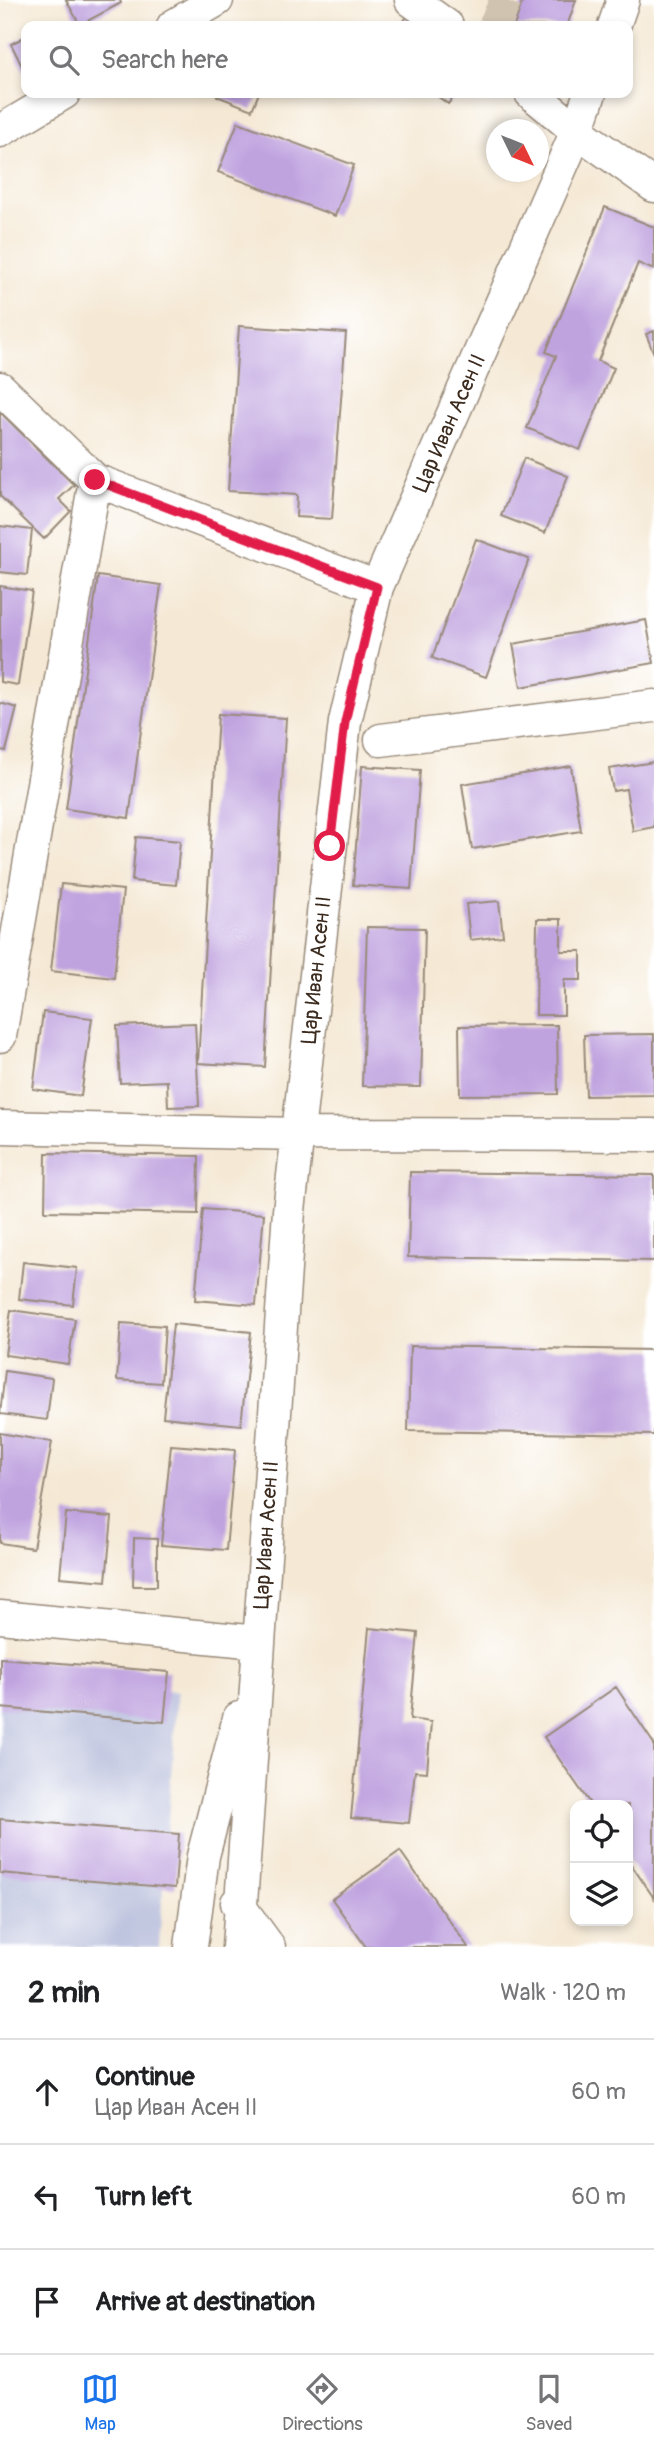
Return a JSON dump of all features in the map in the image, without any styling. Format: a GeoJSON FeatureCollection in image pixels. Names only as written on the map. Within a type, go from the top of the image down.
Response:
{"type":"FeatureCollection","features":[{"type":"Feature","properties":{"kind":"street"},"geometry":{"type":"LineString","coordinates":[[181,21],[217,0]]}},
{"type":"Feature","properties":{"kind":"street"},"geometry":{"type":"LineString","coordinates":[[411,0],[440,21]]}},
{"type":"Feature","properties":{"kind":"street"},"geometry":{"type":"LineString","coordinates":[[616,21],[623,0]]}},
{"type":"Feature","properties":{"kind":"street"},"geometry":{"type":"LineString","coordinates":[[0,131],[56,98]]}},
{"type":"Feature","properties":{"kind":"street"},"geometry":{"type":"LineString","coordinates":[[537,98],[577,131],[654,186]]}},
{"type":"Feature","properties":{"kind":"street","name":"Цар Иван Асен II"},"geometry":{"type":"LineString","coordinates":[[238,1947],[289,1211],[345,722],[377,587],[577,131],[588,98]]}},
{"type":"Feature","properties":{"kind":"street"},"geometry":{"type":"LineString","coordinates":[[0,388],[95,480],[377,587]]}},
{"type":"Feature","properties":{"kind":"street"},"geometry":{"type":"LineString","coordinates":[[0,1036],[95,480]]}},
{"type":"Feature","properties":{"kind":"street"},"geometry":{"type":"LineString","coordinates":[[381,740],[654,706]]}},
{"type":"Feature","properties":{"kind":"street"},"geometry":{"type":"LineString","coordinates":[[0,1127],[298,1134],[654,1135]]}},
{"type":"Feature","properties":{"kind":"street"},"geometry":{"type":"LineString","coordinates":[[0,1617],[258,1642]]}},
{"type":"Feature","properties":{"kind":"street","name":"Цар Иван Асен II"},"geometry":{"type":"LineString","coordinates":[[191,1947],[203,1856],[258,1642]]}},
{"type":"Feature","properties":{"kind":"street"},"geometry":{"type":"LineString","coordinates":[[203,1856],[269,1947]]}},
{"type":"Feature","properties":{"kind":"shaded area"},"geometry":{"type":"Polygon","coordinates":[[[0,1678],[177,1692],[159,1947],[0,1947],[0,1678]]]}},
{"type":"Feature","properties":{"kind":"building"},"geometry":{"type":"Polygon","coordinates":[[[66,0],[120,0],[121,3],[87,21],[78,21],[66,0]]]}},
{"type":"Feature","properties":{"kind":"building"},"geometry":{"type":"Polygon","coordinates":[[[523,0],[576,0],[569,21],[516,21],[523,0]]]}},
{"type":"Feature","properties":{"kind":"building"},"geometry":{"type":"Polygon","coordinates":[[[410,13],[421,21],[404,21],[410,13]]]}},
{"type":"Feature","properties":{"kind":"building"},"geometry":{"type":"Polygon","coordinates":[[[21,39],[21,64],[11,44],[21,39]]]}},
{"type":"Feature","properties":{"kind":"building"},"geometry":{"type":"Polygon","coordinates":[[[222,98],[257,98],[252,110],[222,98]]]}},
{"type":"Feature","properties":{"kind":"building"},"geometry":{"type":"Polygon","coordinates":[[[440,98],[453,98],[448,104],[440,98]]]}},
{"type":"Feature","properties":{"kind":"building"},"geometry":{"type":"Polygon","coordinates":[[[238,122],[354,165],[335,216],[218,172],[238,122]]]}},
{"type":"Feature","properties":{"kind":"building"},"geometry":{"type":"Polygon","coordinates":[[[605,207],[654,227],[654,270],[638,263],[598,361],[614,368],[580,450],[527,428],[556,356],[546,352],[605,207]]]}},
{"type":"Feature","properties":{"kind":"building"},"geometry":{"type":"Polygon","coordinates":[[[239,326],[346,333],[332,519],[296,517],[297,495],[228,491],[239,326]]]}},
{"type":"Feature","properties":{"kind":"building"},"geometry":{"type":"Polygon","coordinates":[[[654,331],[654,354],[646,334],[654,331]]]}},
{"type":"Feature","properties":{"kind":"building"},"geometry":{"type":"Polygon","coordinates":[[[0,412],[74,485],[59,499],[71,511],[44,539],[0,496],[0,412]]]}},
{"type":"Feature","properties":{"kind":"building"},"geometry":{"type":"Polygon","coordinates":[[[524,458],[568,476],[545,533],[501,516],[524,458]]]}},
{"type":"Feature","properties":{"kind":"building"},"geometry":{"type":"Polygon","coordinates":[[[0,526],[32,530],[27,575],[0,572],[0,526]]]}},
{"type":"Feature","properties":{"kind":"building"},"geometry":{"type":"Polygon","coordinates":[[[476,539],[529,559],[486,677],[432,658],[476,539]]]}},
{"type":"Feature","properties":{"kind":"building"},"geometry":{"type":"Polygon","coordinates":[[[98,576],[161,585],[129,818],[66,809],[98,576]]]}},
{"type":"Feature","properties":{"kind":"building"},"geometry":{"type":"Polygon","coordinates":[[[0,586],[32,591],[18,685],[0,682],[0,586]]]}},
{"type":"Feature","properties":{"kind":"building"},"geometry":{"type":"Polygon","coordinates":[[[646,620],[654,663],[521,687],[513,644],[646,620]]]}},
{"type":"Feature","properties":{"kind":"building"},"geometry":{"type":"Polygon","coordinates":[[[0,703],[17,708],[6,751],[0,750],[0,703]]]}},
{"type":"Feature","properties":{"kind":"building"},"geometry":{"type":"Polygon","coordinates":[[[218,714],[286,718],[265,1067],[198,1063],[218,714]]]}},
{"type":"Feature","properties":{"kind":"building"},"geometry":{"type":"Polygon","coordinates":[[[654,762],[654,827],[633,831],[626,789],[613,791],[609,769],[654,762]]]}},
{"type":"Feature","properties":{"kind":"building"},"geometry":{"type":"Polygon","coordinates":[[[362,766],[420,770],[411,889],[353,885],[362,766]]]}},
{"type":"Feature","properties":{"kind":"building"},"geometry":{"type":"Polygon","coordinates":[[[571,766],[581,831],[472,849],[462,784],[571,766]]]}},
{"type":"Feature","properties":{"kind":"building"},"geometry":{"type":"Polygon","coordinates":[[[136,837],[180,841],[176,885],[132,881],[136,837]]]}},
{"type":"Feature","properties":{"kind":"building"},"geometry":{"type":"Polygon","coordinates":[[[61,884],[123,890],[114,978],[51,971],[61,884]]]}},
{"type":"Feature","properties":{"kind":"building"},"geometry":{"type":"Polygon","coordinates":[[[499,901],[503,936],[470,940],[466,904],[499,901]]]}},
{"type":"Feature","properties":{"kind":"building"},"geometry":{"type":"Polygon","coordinates":[[[537,919],[561,919],[561,951],[581,951],[581,980],[564,980],[564,1015],[536,1015],[537,919]]]}},
{"type":"Feature","properties":{"kind":"building"},"geometry":{"type":"Polygon","coordinates":[[[367,927],[425,928],[421,1087],[362,1086],[367,927]]]}},
{"type":"Feature","properties":{"kind":"building"},"geometry":{"type":"Polygon","coordinates":[[[43,1012],[92,1018],[81,1096],[33,1089],[43,1012]]]}},
{"type":"Feature","properties":{"kind":"building"},"geometry":{"type":"Polygon","coordinates":[[[195,1023],[199,1106],[168,1107],[167,1081],[120,1083],[117,1026],[195,1023]]]}},
{"type":"Feature","properties":{"kind":"building"},"geometry":{"type":"Polygon","coordinates":[[[557,1025],[558,1094],[460,1095],[459,1026],[557,1025]]]}},
{"type":"Feature","properties":{"kind":"building"},"geometry":{"type":"Polygon","coordinates":[[[654,1034],[654,1095],[586,1096],[584,1035],[654,1034]]]}},
{"type":"Feature","properties":{"kind":"building"},"geometry":{"type":"Polygon","coordinates":[[[46,1153],[199,1156],[198,1214],[45,1211],[46,1153]]]}},
{"type":"Feature","properties":{"kind":"building"},"geometry":{"type":"Polygon","coordinates":[[[410,1172],[654,1175],[654,1261],[408,1257],[410,1172]]]}},
{"type":"Feature","properties":{"kind":"building"},"geometry":{"type":"Polygon","coordinates":[[[203,1209],[264,1214],[256,1305],[195,1300],[203,1209]]]}},
{"type":"Feature","properties":{"kind":"building"},"geometry":{"type":"Polygon","coordinates":[[[23,1262],[77,1268],[73,1305],[19,1299],[23,1262]]]}},
{"type":"Feature","properties":{"kind":"building"},"geometry":{"type":"Polygon","coordinates":[[[11,1310],[75,1319],[68,1364],[5,1355],[11,1310]]]}},
{"type":"Feature","properties":{"kind":"building"},"geometry":{"type":"Polygon","coordinates":[[[121,1323],[165,1326],[161,1383],[117,1380],[121,1323]]]}},
{"type":"Feature","properties":{"kind":"building"},"geometry":{"type":"Polygon","coordinates":[[[173,1324],[251,1332],[241,1425],[163,1417],[173,1324]]]}},
{"type":"Feature","properties":{"kind":"building"},"geometry":{"type":"Polygon","coordinates":[[[410,1346],[654,1350],[654,1435],[408,1431],[410,1346]]]}},
{"type":"Feature","properties":{"kind":"building"},"geometry":{"type":"Polygon","coordinates":[[[5,1371],[52,1378],[47,1420],[0,1414],[5,1371]]]}},
{"type":"Feature","properties":{"kind":"building"},"geometry":{"type":"Polygon","coordinates":[[[0,1433],[52,1442],[33,1548],[0,1543],[0,1433]]]}},
{"type":"Feature","properties":{"kind":"building"},"geometry":{"type":"Polygon","coordinates":[[[171,1445],[235,1450],[226,1550],[161,1545],[171,1445]]]}},
{"type":"Feature","properties":{"kind":"building"},"geometry":{"type":"Polygon","coordinates":[[[66,1513],[112,1517],[106,1581],[60,1577],[66,1513]]]}},
{"type":"Feature","properties":{"kind":"building"},"geometry":{"type":"Polygon","coordinates":[[[134,1538],[157,1539],[157,1586],[133,1586],[134,1538]]]}},
{"type":"Feature","properties":{"kind":"building"},"geometry":{"type":"Polygon","coordinates":[[[369,1628],[418,1633],[410,1719],[431,1722],[427,1772],[415,1771],[409,1823],[351,1818],[369,1628]]]}},
{"type":"Feature","properties":{"kind":"building"},"geometry":{"type":"Polygon","coordinates":[[[0,1658],[169,1672],[164,1722],[0,1708],[0,1658]]]}},
{"type":"Feature","properties":{"kind":"building"},"geometry":{"type":"Polygon","coordinates":[[[616,1687],[654,1744],[654,1898],[633,1867],[633,1800],[588,1800],[544,1737],[616,1687]]]}},
{"type":"Feature","properties":{"kind":"building"},"geometry":{"type":"Polygon","coordinates":[[[0,1819],[179,1834],[175,1888],[0,1873],[0,1819]]]}},
{"type":"Feature","properties":{"kind":"building"},"geometry":{"type":"Polygon","coordinates":[[[400,1851],[468,1947],[366,1947],[332,1899],[400,1851]]]}},
{"type":"Feature","properties":{"kind":"tunnel"},"geometry":{"type":"LineString","coordinates":[[496,21],[506,0]]}},
{"type":"Feature","properties":{"kind":"route"},"geometry":{"type":"LineString","coordinates":[[95,480],[377,587],[345,722],[330,846]]}}]}
